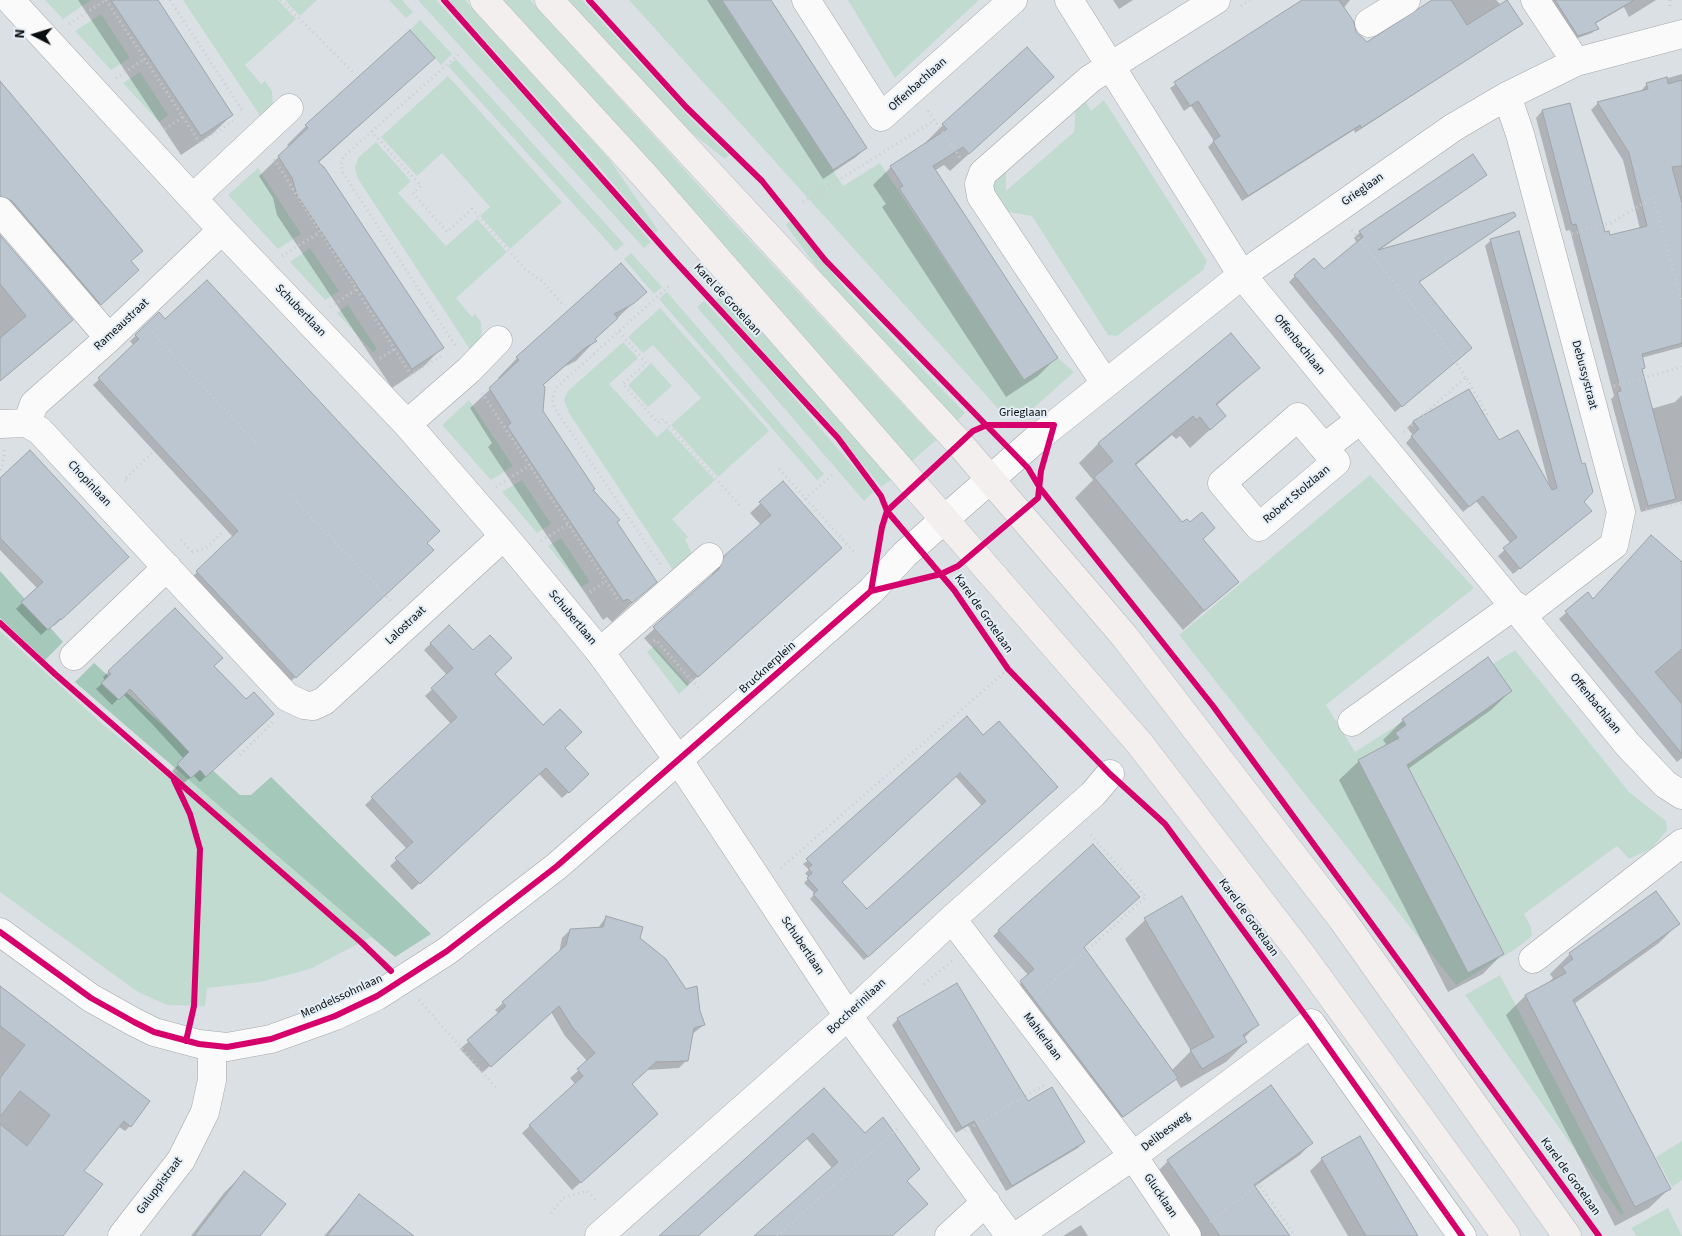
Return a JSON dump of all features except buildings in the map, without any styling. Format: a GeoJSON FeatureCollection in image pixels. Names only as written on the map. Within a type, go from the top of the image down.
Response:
{"type":"FeatureCollection","features":[{"type":"Feature","properties":{"kind":"main road","name":"Karel de Grotelaan"},"geometry":{"type":"LineString","coordinates":[[484,0],[644,176],[1140,744],[1301,954],[1506,1236]]}},
{"type":"Feature","properties":{"kind":"main road"},"geometry":{"type":"LineString","coordinates":[[550,0],[991,479],[1125,637],[1342,919],[1568,1236]]}},
{"type":"Feature","properties":{"kind":"street","name":"Schubertlaan"},"geometry":{"type":"LineString","coordinates":[[10,0],[194,197],[222,230],[407,424],[504,536],[600,652],[679,761],[848,1016],[1010,1236]]}},
{"type":"Feature","properties":{"kind":"street","name":"Offenbachlaan"},"geometry":{"type":"LineString","coordinates":[[806,0],[881,117],[1013,0]]}},
{"type":"Feature","properties":{"kind":"street","name":"Offenbachlaan"},"geometry":{"type":"LineString","coordinates":[[1068,0],[1111,65],[1242,275],[1628,745],[1665,784],[1682,796]]}},
{"type":"Feature","properties":{"kind":"street"},"geometry":{"type":"LineString","coordinates":[[1105,383],[981,196],[979,184],[983,173],[1090,79],[1216,0]]}},
{"type":"Feature","properties":{"kind":"street"},"geometry":{"type":"LineString","coordinates":[[1369,23],[1406,0]]}},
{"type":"Feature","properties":{"kind":"street"},"geometry":{"type":"LineString","coordinates":[[1535,0],[1576,62]]}},
{"type":"Feature","properties":{"kind":"street","name":"Grieglaan"},"geometry":{"type":"LineString","coordinates":[[944,519],[1105,383],[1242,275],[1454,127],[1507,96],[1576,62],[1682,34]]}},
{"type":"Feature","properties":{"kind":"street","name":"Debussystraat"},"geometry":{"type":"LineString","coordinates":[[1507,96],[1549,240],[1621,512],[1614,545],[1519,610]]}},
{"type":"Feature","properties":{"kind":"street"},"geometry":{"type":"LineString","coordinates":[[194,197],[289,108]]}},
{"type":"Feature","properties":{"kind":"street"},"geometry":{"type":"LineString","coordinates":[[0,211],[109,338]]}},
{"type":"Feature","properties":{"kind":"street","name":"Rameaustraat"},"geometry":{"type":"LineString","coordinates":[[27,423],[34,404],[135,314],[222,230]]}},
{"type":"Feature","properties":{"kind":"street"},"geometry":{"type":"LineString","coordinates":[[407,424],[469,370],[498,340]]}},
{"type":"Feature","properties":{"kind":"street","name":"Robert Stolzlaan"},"geometry":{"type":"LineString","coordinates":[[1324,448],[1360,420]]}},
{"type":"Feature","properties":{"kind":"street"},"geometry":{"type":"LineString","coordinates":[[0,424],[27,423]]}},
{"type":"Feature","properties":{"kind":"street","name":"Chopinlaan"},"geometry":{"type":"LineString","coordinates":[[27,423],[40,431],[287,697],[304,705]]}},
{"type":"Feature","properties":{"kind":"street","name":"Brucknerplein"},"geometry":{"type":"LineString","coordinates":[[679,761],[871,591],[899,560],[944,519]]}},
{"type":"Feature","properties":{"kind":"street","name":"Lalostraat"},"geometry":{"type":"LineString","coordinates":[[304,705],[313,706],[324,701],[504,536]]}},
{"type":"Feature","properties":{"kind":"street","name":"Schubertlaan"},"geometry":{"type":"LineString","coordinates":[[600,652],[710,557]]}},
{"type":"Feature","properties":{"kind":"street"},"geometry":{"type":"LineString","coordinates":[[74,656],[168,567]]}},
{"type":"Feature","properties":{"kind":"street"},"geometry":{"type":"LineString","coordinates":[[1352,722],[1519,610]]}},
{"type":"Feature","properties":{"kind":"street","name":"Mendelssohnlaan"},"geometry":{"type":"LineString","coordinates":[[0,932],[91,998],[134,1022],[162,1034],[212,1046],[241,1045],[271,1039],[335,1016],[385,991],[447,952],[503,910],[679,761]]}},
{"type":"Feature","properties":{"kind":"street","name":"Boccherinilaan"},"geometry":{"type":"LineString","coordinates":[[607,1229],[848,1016],[952,918],[1094,794],[1110,774]]}},
{"type":"Feature","properties":{"kind":"street"},"geometry":{"type":"LineString","coordinates":[[1533,959],[1682,843]]}},
{"type":"Feature","properties":{"kind":"street","name":"Mahlerlaan"},"geometry":{"type":"LineString","coordinates":[[952,918],[1133,1156]]}},
{"type":"Feature","properties":{"kind":"street","name":"Delibesweg"},"geometry":{"type":"LineString","coordinates":[[1017,1236],[1133,1156],[1311,1023],[1462,1236]]}},
{"type":"Feature","properties":{"kind":"street","name":"Galuppistraat"},"geometry":{"type":"LineString","coordinates":[[122,1236],[181,1160],[205,1112],[212,1080],[212,1046]]}},
{"type":"Feature","properties":{"kind":"street","name":"Glucklaan"},"geometry":{"type":"LineString","coordinates":[[1133,1156],[1197,1230]]}},
{"type":"Feature","properties":{"kind":"street"},"geometry":{"type":"LineString","coordinates":[[949,1236],[986,1202]]}},
{"type":"Feature","properties":{"kind":"path"},"geometry":{"type":"LineString","coordinates":[[66,26],[106,0],[200,143],[244,114]]}},
{"type":"Feature","properties":{"kind":"path"},"geometry":{"type":"LineString","coordinates":[[170,0],[248,120]]}},
{"type":"Feature","properties":{"kind":"path"},"geometry":{"type":"LineString","coordinates":[[281,0],[353,72]]}},
{"type":"Feature","properties":{"kind":"path"},"geometry":{"type":"LineString","coordinates":[[459,54],[343,158],[343,173],[460,352]]}},
{"type":"Feature","properties":{"kind":"path"},"geometry":{"type":"LineString","coordinates":[[114,79],[145,58]]}},
{"type":"Feature","properties":{"kind":"path"},"geometry":{"type":"LineString","coordinates":[[913,90],[979,184]]}},
{"type":"Feature","properties":{"kind":"path"},"geometry":{"type":"LineString","coordinates":[[162,131],[183,117]]}},
{"type":"Feature","properties":{"kind":"path"},"geometry":{"type":"LineString","coordinates":[[803,202],[935,120]]}},
{"type":"Feature","properties":{"kind":"path"},"geometry":{"type":"LineString","coordinates":[[371,131],[421,186],[413,193],[447,232],[472,209],[525,269],[544,283],[564,306]]}},
{"type":"Feature","properties":{"kind":"path"},"geometry":{"type":"LineString","coordinates":[[273,158],[411,375],[456,347]]}},
{"type":"Feature","properties":{"kind":"path"},"geometry":{"type":"LineString","coordinates":[[1549,240],[1611,223],[1653,197],[1682,303]]}},
{"type":"Feature","properties":{"kind":"path"},"geometry":{"type":"LineString","coordinates":[[1348,226],[1442,342],[1466,377],[1488,416]]}},
{"type":"Feature","properties":{"kind":"path"},"geometry":{"type":"LineString","coordinates":[[279,258],[320,232]]}},
{"type":"Feature","properties":{"kind":"path"},"geometry":{"type":"LineString","coordinates":[[664,570],[552,402],[556,388],[669,286]]}},
{"type":"Feature","properties":{"kind":"path"},"geometry":{"type":"LineString","coordinates":[[326,309],[357,289]]}},
{"type":"Feature","properties":{"kind":"path"},"geometry":{"type":"LineString","coordinates":[[135,314],[256,443]]}},
{"type":"Feature","properties":{"kind":"path"},"geometry":{"type":"LineString","coordinates":[[619,332],[646,363],[623,384],[658,423],[663,419],[742,508]]}},
{"type":"Feature","properties":{"kind":"path"},"geometry":{"type":"LineString","coordinates":[[374,362],[395,349]]}},
{"type":"Feature","properties":{"kind":"path"},"geometry":{"type":"LineString","coordinates":[[1589,393],[1682,367]]}},
{"type":"Feature","properties":{"kind":"path"},"geometry":{"type":"LineString","coordinates":[[1385,449],[1466,377]]}},
{"type":"Feature","properties":{"kind":"path"},"geometry":{"type":"LineString","coordinates":[[477,384],[621,604]]}},
{"type":"Feature","properties":{"kind":"path"},"geometry":{"type":"LineString","coordinates":[[131,487],[124,480],[153,452]]}},
{"type":"Feature","properties":{"kind":"path"},"geometry":{"type":"LineString","coordinates":[[491,490],[530,465]]}},
{"type":"Feature","properties":{"kind":"path"},"geometry":{"type":"LineString","coordinates":[[779,470],[854,552]]}},
{"type":"Feature","properties":{"kind":"path"},"geometry":{"type":"LineString","coordinates":[[805,499],[833,474]]}},
{"type":"Feature","properties":{"kind":"path"},"geometry":{"type":"LineString","coordinates":[[290,495],[411,622]]}},
{"type":"Feature","properties":{"kind":"path"},"geometry":{"type":"LineString","coordinates":[[1621,512],[1641,511],[1682,503]]}},
{"type":"Feature","properties":{"kind":"path"},"geometry":{"type":"LineString","coordinates":[[538,543],[568,524]]}},
{"type":"Feature","properties":{"kind":"path"},"geometry":{"type":"LineString","coordinates":[[168,567],[192,552],[206,548],[223,532]]}},
{"type":"Feature","properties":{"kind":"path"},"geometry":{"type":"LineString","coordinates":[[178,538],[192,552]]}},
{"type":"Feature","properties":{"kind":"path"},"geometry":{"type":"LineString","coordinates":[[581,598],[606,581]]}},
{"type":"Feature","properties":{"kind":"path"},"geometry":{"type":"LineString","coordinates":[[649,645],[656,640],[700,690]]}},
{"type":"Feature","properties":{"kind":"path"},"geometry":{"type":"LineString","coordinates":[[778,871],[1008,669]]}},
{"type":"Feature","properties":{"kind":"path"},"geometry":{"type":"LineString","coordinates":[[1021,1010],[1146,897],[1070,814]]}},
{"type":"Feature","properties":{"kind":"path"},"geometry":{"type":"LineString","coordinates":[[416,997],[497,1089]]}},
{"type":"Feature","properties":{"kind":"path"},"geometry":{"type":"LineString","coordinates":[[943,1144],[1068,1071]]}},
{"type":"Feature","properties":{"kind":"path"},"geometry":{"type":"LineString","coordinates":[[777,1236],[899,1127]]}},
{"type":"Feature","properties":{"kind":"path"},"geometry":{"type":"LineString","coordinates":[[1197,1230],[1259,1184],[1295,1236]]}},
{"type":"Feature","properties":{"kind":"path"},"geometry":{"type":"LineString","coordinates":[[551,1213],[563,1198],[587,1191],[607,1229]]}},
{"type":"Feature","properties":{"kind":"green space"},"geometry":{"type":"Polygon","coordinates":[[[45,0],[91,0],[63,19],[45,0]]]}},
{"type":"Feature","properties":{"kind":"green space"},"geometry":{"type":"Polygon","coordinates":[[[183,0],[278,0],[296,19],[245,65],[261,84],[265,81],[272,91],[273,106],[263,120],[183,0]]]}},
{"type":"Feature","properties":{"kind":"green space"},"geometry":{"type":"Polygon","coordinates":[[[285,0],[317,0],[300,16],[285,0]]]}},
{"type":"Feature","properties":{"kind":"green space"},"geometry":{"type":"Polygon","coordinates":[[[389,0],[402,0],[413,12],[406,18],[389,0]]]}},
{"type":"Feature","properties":{"kind":"green space"},"geometry":{"type":"Polygon","coordinates":[[[418,0],[436,0],[583,161],[651,242],[644,248],[418,0]]]}},
{"type":"Feature","properties":{"kind":"green space"},"geometry":{"type":"Polygon","coordinates":[[[449,0],[465,0],[609,159],[658,230],[655,233],[600,168],[449,0]]]}},
{"type":"Feature","properties":{"kind":"green space"},"geometry":{"type":"Polygon","coordinates":[[[500,0],[530,0],[709,197],[936,440],[910,463],[815,350],[500,0]]]}},
{"type":"Feature","properties":{"kind":"green space"},"geometry":{"type":"Polygon","coordinates":[[[566,0],[582,0],[693,121],[729,155],[725,159],[675,120],[566,0]]]}},
{"type":"Feature","properties":{"kind":"green space"},"geometry":{"type":"Polygon","coordinates":[[[629,0],[721,0],[843,186],[880,163],[1024,380],[1058,358],[1074,372],[1029,412],[1003,414],[629,0]]]}},
{"type":"Feature","properties":{"kind":"green space"},"geometry":{"type":"Polygon","coordinates":[[[848,0],[979,0],[895,78],[848,0]]]}},
{"type":"Feature","properties":{"kind":"green space"},"geometry":{"type":"Polygon","coordinates":[[[101,14],[130,58],[111,70],[75,31],[101,14]]]}},
{"type":"Feature","properties":{"kind":"green space"},"geometry":{"type":"Polygon","coordinates":[[[420,20],[452,54],[441,65],[410,30],[420,20]]]}},
{"type":"Feature","properties":{"kind":"green space"},"geometry":{"type":"Polygon","coordinates":[[[456,59],[624,244],[616,251],[448,66],[456,59]]]}},
{"type":"Feature","properties":{"kind":"green space"},"geometry":{"type":"Polygon","coordinates":[[[140,72],[168,115],[159,122],[123,83],[140,72]]]}},
{"type":"Feature","properties":{"kind":"green space"},"geometry":{"type":"Polygon","coordinates":[[[448,76],[562,202],[510,249],[480,216],[490,207],[442,153],[417,176],[381,137],[448,76]]]}},
{"type":"Feature","properties":{"kind":"green space"},"geometry":{"type":"Polygon","coordinates":[[[1083,97],[1091,111],[1104,100],[1207,261],[1203,270],[1117,336],[1108,335],[1032,216],[1003,211],[992,195],[994,180],[1006,167],[1006,191],[1074,132],[1076,102],[1083,97]]]}},
{"type":"Feature","properties":{"kind":"green space"},"geometry":{"type":"Polygon","coordinates":[[[376,142],[411,181],[398,193],[446,246],[477,219],[507,252],[456,298],[472,317],[475,314],[481,322],[482,341],[473,354],[358,179],[355,168],[358,158],[376,142]]]}},
{"type":"Feature","properties":{"kind":"green space"},"geometry":{"type":"Polygon","coordinates":[[[258,168],[301,234],[278,249],[228,195],[258,168]]]}},
{"type":"Feature","properties":{"kind":"green space"},"geometry":{"type":"Polygon","coordinates":[[[790,221],[848,292],[965,413],[956,422],[839,298],[786,225],[790,221]]]}},
{"type":"Feature","properties":{"kind":"green space"},"geometry":{"type":"Polygon","coordinates":[[[310,248],[339,291],[325,300],[290,262],[310,248]]]}},
{"type":"Feature","properties":{"kind":"green space"},"geometry":{"type":"Polygon","coordinates":[[[631,253],[662,287],[654,294],[624,259],[631,253]]]}},
{"type":"Feature","properties":{"kind":"green space"},"geometry":{"type":"Polygon","coordinates":[[[667,292],[824,474],[817,480],[659,299],[667,292]]]}},
{"type":"Feature","properties":{"kind":"green space"},"geometry":{"type":"Polygon","coordinates":[[[719,297],[762,329],[891,480],[881,487],[829,422],[715,300],[719,297]]]}},
{"type":"Feature","properties":{"kind":"green space"},"geometry":{"type":"Polygon","coordinates":[[[704,301],[771,371],[863,478],[873,492],[864,501],[697,307],[704,301]]]}},
{"type":"Feature","properties":{"kind":"green space"},"geometry":{"type":"Polygon","coordinates":[[[348,305],[377,349],[373,352],[337,313],[348,305]]]}},
{"type":"Feature","properties":{"kind":"green space"},"geometry":{"type":"Polygon","coordinates":[[[660,308],[769,431],[718,477],[671,425],[701,398],[653,345],[643,353],[628,337],[660,308]]]}},
{"type":"Feature","properties":{"kind":"green space"},"geometry":{"type":"Polygon","coordinates":[[[623,342],[638,358],[609,384],[657,437],[667,428],[715,480],[672,519],[688,537],[685,539],[691,552],[691,555],[677,576],[569,413],[564,400],[568,391],[623,342]]]}},
{"type":"Feature","properties":{"kind":"green space"},"geometry":{"type":"Polygon","coordinates":[[[651,363],[672,386],[648,407],[628,385],[651,363]]]}},
{"type":"Feature","properties":{"kind":"green space"},"geometry":{"type":"Polygon","coordinates":[[[469,400],[513,466],[491,480],[442,425],[469,400]]]}},
{"type":"Feature","properties":{"kind":"green space"},"geometry":{"type":"Polygon","coordinates":[[[1370,475],[1474,588],[1326,705],[1355,752],[1515,650],[1629,792],[1666,821],[1667,830],[1652,848],[1629,859],[1617,846],[1524,914],[1531,927],[1532,936],[1514,950],[1456,985],[1179,635],[1370,475]]]}},
{"type":"Feature","properties":{"kind":"green space"},"geometry":{"type":"Polygon","coordinates":[[[522,480],[551,524],[537,533],[502,492],[522,480]]]}},
{"type":"Feature","properties":{"kind":"green space"},"geometry":{"type":"Polygon","coordinates":[[[561,538],[590,582],[581,587],[548,546],[561,538]]]}},
{"type":"Feature","properties":{"kind":"green space"},"geometry":{"type":"Polygon","coordinates":[[[0,571],[63,642],[45,660],[0,618],[0,571]]]}},
{"type":"Feature","properties":{"kind":"green space"},"geometry":{"type":"Polygon","coordinates":[[[0,631],[99,721],[167,777],[179,771],[371,937],[310,969],[260,982],[207,988],[205,1006],[167,1005],[138,992],[0,892],[0,631]]]}},
{"type":"Feature","properties":{"kind":"green space"},"geometry":{"type":"Polygon","coordinates":[[[654,646],[689,685],[679,694],[647,652],[654,646]]]}},
{"type":"Feature","properties":{"kind":"green space"},"geometry":{"type":"Polygon","coordinates":[[[94,663],[240,795],[251,795],[271,777],[431,934],[395,957],[75,682],[94,663]]]}},
{"type":"Feature","properties":{"kind":"green space"},"geometry":{"type":"Polygon","coordinates":[[[1500,975],[1624,1213],[1621,1215],[1465,995],[1500,975]]]}},
{"type":"Feature","properties":{"kind":"green space"},"geometry":{"type":"Polygon","coordinates":[[[1682,1141],[1682,1180],[1672,1187],[1656,1157],[1682,1141]]]}},
{"type":"Feature","properties":{"kind":"green space"},"geometry":{"type":"Polygon","coordinates":[[[1668,1208],[1682,1236],[1637,1236],[1631,1228],[1668,1208]]]}},
{"type":"Feature","properties":{"kind":"cycle path"},"geometry":{"type":"LineString","coordinates":[[444,0],[674,260],[838,438],[881,496],[887,511],[954,590],[1008,669],[1110,774],[1165,824],[1311,1023],[1462,1236]]}},
{"type":"Feature","properties":{"kind":"cycle path"},"geometry":{"type":"LineString","coordinates":[[589,0],[686,107],[762,181],[825,260],[1028,468],[1040,488],[1213,706],[1599,1236]]}},
{"type":"Feature","properties":{"kind":"cycle path"},"geometry":{"type":"LineString","coordinates":[[0,932],[91,998],[154,1032],[199,1044],[227,1047],[271,1039],[335,1016],[377,996],[447,951],[557,866],[871,591],[941,574],[958,566],[1038,498],[1041,471],[1054,425],[987,425],[973,431],[887,511],[882,527],[871,591]]}},
{"type":"Feature","properties":{"kind":"cycle path"},"geometry":{"type":"LineString","coordinates":[[0,623],[55,674],[361,942],[391,971]]}},
{"type":"Feature","properties":{"kind":"cycle path"},"geometry":{"type":"LineString","coordinates":[[174,780],[190,814],[200,849],[194,1006],[186,1041]]}}]}
